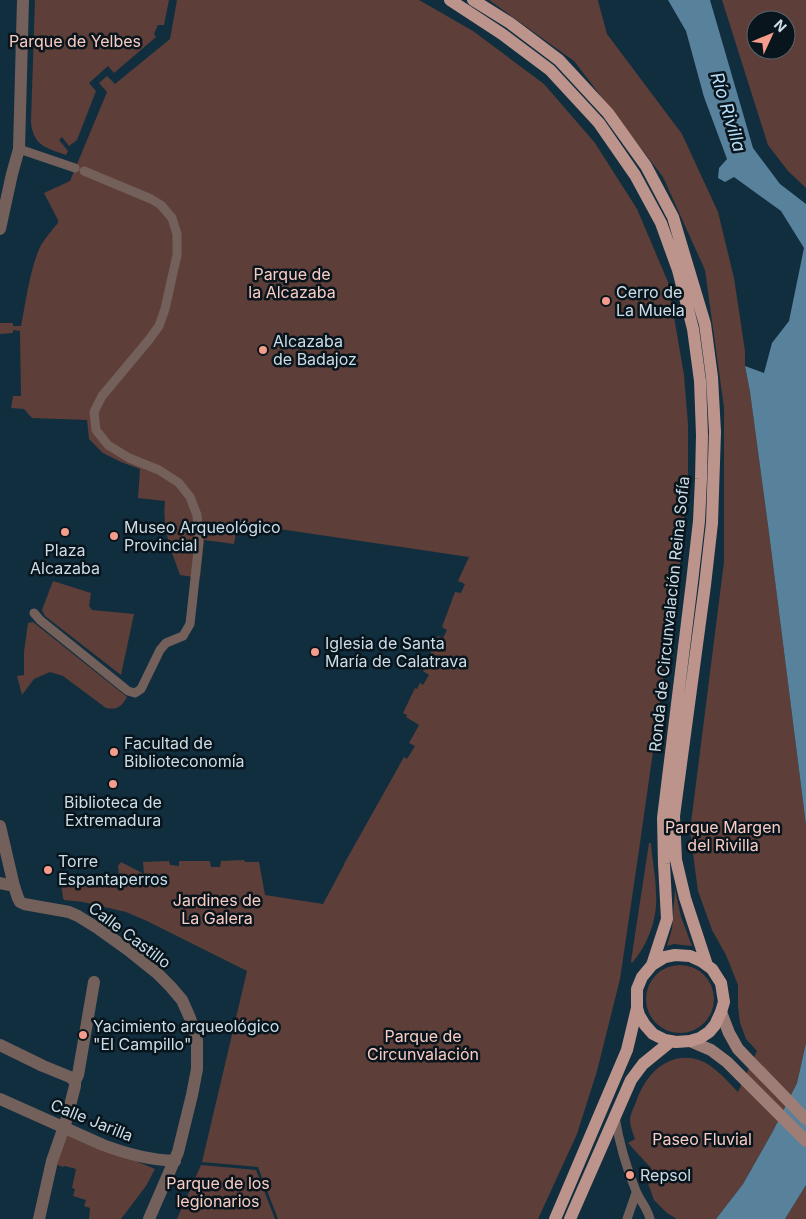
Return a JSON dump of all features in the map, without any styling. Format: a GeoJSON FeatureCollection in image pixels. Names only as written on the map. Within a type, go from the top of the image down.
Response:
{"type":"FeatureCollection","features":[{"type":"Feature","properties":{"kind":"main road","name":"Ronda de Circunvalación Reina Sofía"},"geometry":{"type":"LineString","coordinates":[[450,0],[502,34],[550,70],[599,123],[635,175],[661,224],[678,270],[693,329],[700,380],[701,487],[692,582],[663,818],[667,920],[652,965],[642,977],[637,988],[637,1008],[627,1050],[555,1219]]}},
{"type":"Feature","properties":{"kind":"main road","name":"Ronda de Circunvalación Reina Sofía"},"geometry":{"type":"LineString","coordinates":[[473,0],[510,23],[559,60],[612,119],[646,166],[673,217],[705,324],[712,378],[715,432],[712,523],[674,816],[676,860],[685,898],[707,966]]}},
{"type":"Feature","properties":{"kind":"main road","name":"Ronda de Circunvalación Reina Sofía"},"geometry":{"type":"LineString","coordinates":[[652,965],[676,955],[690,956],[701,961],[712,969],[721,983],[724,1002],[722,1012]]}},
{"type":"Feature","properties":{"kind":"main road"},"geometry":{"type":"LineString","coordinates":[[637,1008],[649,1030],[670,1042],[690,1041],[700,1038],[715,1025],[722,1012]]}},
{"type":"Feature","properties":{"kind":"main road"},"geometry":{"type":"LineString","coordinates":[[722,1012],[729,1034],[738,1049],[806,1118]]}},
{"type":"Feature","properties":{"kind":"main road"},"geometry":{"type":"LineString","coordinates":[[690,1041],[711,1050],[727,1062],[806,1141]]}},
{"type":"Feature","properties":{"kind":"main road"},"geometry":{"type":"LineString","coordinates":[[570,1219],[630,1080],[643,1064],[670,1042]]}},
{"type":"Feature","properties":{"kind":"street"},"geometry":{"type":"LineString","coordinates":[[0,229],[19,149],[23,0]]}},
{"type":"Feature","properties":{"kind":"street"},"geometry":{"type":"LineString","coordinates":[[0,883],[14,886],[1,831]]}},
{"type":"Feature","properties":{"kind":"street","name":"Calle Castillo"},"geometry":{"type":"LineString","coordinates":[[14,886],[20,902],[69,912],[127,949],[156,973],[182,1000],[190,1018],[196,1040],[197,1069],[175,1161]]}},
{"type":"Feature","properties":{"kind":"street"},"geometry":{"type":"LineString","coordinates":[[39,1219],[52,1161],[78,1075],[94,982]]}},
{"type":"Feature","properties":{"kind":"street"},"geometry":{"type":"LineString","coordinates":[[0,1046],[70,1077],[75,1081]]}},
{"type":"Feature","properties":{"kind":"street","name":"Calle Jarilla"},"geometry":{"type":"LineString","coordinates":[[0,1099],[103,1145],[155,1160],[175,1161]]}},
{"type":"Feature","properties":{"kind":"street"},"geometry":{"type":"LineString","coordinates":[[148,1219],[175,1161]]}},
{"type":"Feature","properties":{"kind":"lane"},"geometry":{"type":"LineString","coordinates":[[19,149],[79,170],[151,199],[161,205],[172,218],[177,234],[177,255],[166,309],[159,326],[102,396],[94,412],[96,430],[108,445],[129,458],[159,470],[179,483],[190,497],[197,515],[198,542],[190,624],[184,636],[166,643],[160,650],[140,689],[135,693],[128,691],[40,620],[34,613]]}},
{"type":"Feature","properties":{"kind":"lane"},"geometry":{"type":"LineString","coordinates":[[615,1117],[620,1145],[636,1193],[648,1211],[650,1219]]}},
{"type":"Feature","properties":{"kind":"lane"},"geometry":{"type":"LineString","coordinates":[[628,1219],[636,1193]]}},
{"type":"Feature","properties":{"kind":"green space","name":"Parque de Yelbes"},"geometry":{"type":"Polygon","coordinates":[[[35,0],[169,0],[164,25],[158,25],[154,34],[156,37],[114,73],[108,66],[89,83],[96,91],[77,140],[69,146],[62,137],[59,140],[68,151],[66,155],[42,145],[32,130],[35,0]]]}},
{"type":"Feature","properties":{"kind":"green space"},"geometry":{"type":"Polygon","coordinates":[[[177,0],[419,0],[473,31],[544,84],[595,143],[637,209],[668,282],[684,375],[688,424],[688,474],[680,562],[620,979],[597,1071],[577,1134],[538,1219],[278,1219],[258,1167],[202,1162],[247,971],[126,912],[83,902],[64,900],[63,898],[60,876],[80,884],[115,879],[119,876],[118,866],[121,862],[144,874],[143,862],[169,861],[170,865],[179,866],[179,861],[210,861],[211,867],[220,867],[221,861],[244,860],[245,862],[259,862],[265,895],[323,904],[404,757],[407,759],[415,746],[409,743],[419,725],[403,713],[415,688],[417,689],[420,683],[423,685],[429,675],[423,671],[438,636],[443,638],[447,630],[442,627],[455,592],[461,593],[465,584],[458,581],[469,557],[238,523],[234,544],[204,540],[200,578],[180,575],[166,530],[165,501],[138,498],[140,469],[103,453],[89,439],[87,420],[32,418],[24,409],[11,408],[13,396],[21,396],[20,331],[13,330],[13,333],[0,334],[0,323],[13,323],[13,326],[21,326],[37,254],[43,242],[58,223],[44,193],[70,181],[107,92],[99,83],[107,76],[115,84],[170,39],[177,0]]]}},
{"type":"Feature","properties":{"kind":"green space","name":"Paseo Fluvial"},"geometry":{"type":"Polygon","coordinates":[[[489,0],[598,0],[607,34],[682,134],[718,212],[734,278],[806,825],[806,1043],[797,1083],[773,1131],[743,1184],[716,1219],[677,1219],[667,1213],[654,1200],[648,1183],[651,1168],[628,1143],[635,1139],[630,1125],[632,1111],[645,1083],[659,1067],[677,1059],[699,1060],[715,1069],[738,1092],[757,1051],[746,1039],[740,1023],[738,985],[726,955],[712,930],[698,891],[690,831],[724,562],[724,408],[705,270],[663,177],[574,61],[489,0]]]}},
{"type":"Feature","properties":{"kind":"green space"},"geometry":{"type":"Polygon","coordinates":[[[722,0],[806,0],[806,188],[788,171],[768,145],[722,0]]]}},
{"type":"Feature","properties":{"kind":"green space"},"geometry":{"type":"Polygon","coordinates":[[[53,581],[91,593],[89,606],[92,610],[134,614],[121,675],[45,616],[42,610],[53,581]]]}},
{"type":"Feature","properties":{"kind":"green space"},"geometry":{"type":"Polygon","coordinates":[[[33,622],[127,697],[121,705],[114,709],[106,708],[63,676],[50,672],[34,679],[22,695],[17,676],[24,675],[24,652],[28,623],[33,622]]]}},
{"type":"Feature","properties":{"kind":"green space"},"geometry":{"type":"Polygon","coordinates":[[[649,843],[651,843],[655,881],[656,903],[654,921],[643,948],[632,963],[631,961],[649,843]]]}},
{"type":"Feature","properties":{"kind":"green space"},"geometry":{"type":"Polygon","coordinates":[[[675,889],[681,917],[692,946],[674,944],[667,946],[672,929],[675,889]]]}},
{"type":"Feature","properties":{"kind":"green space"},"geometry":{"type":"Polygon","coordinates":[[[680,965],[693,968],[704,975],[711,986],[714,999],[711,1012],[704,1023],[693,1030],[680,1033],[667,1030],[656,1023],[649,1012],[646,999],[649,986],[656,975],[667,968],[680,965]]]}},
{"type":"Feature","properties":{"kind":"green space"},"geometry":{"type":"Polygon","coordinates":[[[66,1132],[155,1169],[146,1186],[121,1219],[89,1219],[90,1208],[84,1206],[86,1200],[73,1196],[75,1189],[72,1188],[76,1169],[55,1164],[66,1132]]]}},
{"type":"Feature","properties":{"kind":"green space","name":"Parque de los legionarios"},"geometry":{"type":"Polygon","coordinates":[[[201,1165],[256,1170],[275,1219],[177,1219],[201,1165]]]}},
{"type":"Feature","properties":{"kind":"green space"},"geometry":{"type":"Polygon","coordinates":[[[806,1185],[806,1219],[785,1219],[806,1185]]]}},
{"type":"Feature","properties":{"kind":"water","name":"Río Rivilla"},"geometry":{"type":"Polygon","coordinates":[[[668,0],[710,0],[753,148],[780,184],[806,204],[806,825],[769,533],[745,366],[764,373],[772,343],[789,321],[804,248],[781,211],[734,177],[725,182],[718,178],[719,168],[727,159],[704,97],[686,31],[668,0]]]}},
{"type":"Feature","properties":{"kind":"water"},"geometry":{"type":"Polygon","coordinates":[[[806,1043],[806,1185],[785,1219],[716,1219],[743,1184],[773,1131],[797,1083],[806,1043]]]}},
{"type":"Feature","properties":{"kind":"place","name":"Cerro de La Muela"},"geometry":{"type":"Point","coordinates":[606,301]}},
{"type":"Feature","properties":{"kind":"place","name":"Alcazaba de Badajoz"},"geometry":{"type":"Point","coordinates":[263,350]}},
{"type":"Feature","properties":{"kind":"place","name":"Plaza Alcazaba"},"geometry":{"type":"Point","coordinates":[65,532]}},
{"type":"Feature","properties":{"kind":"place","name":"Museo Arqueológico Provincial"},"geometry":{"type":"Point","coordinates":[114,536]}},
{"type":"Feature","properties":{"kind":"place","name":"Iglesia de Santa María de Calatrava"},"geometry":{"type":"Point","coordinates":[315,652]}},
{"type":"Feature","properties":{"kind":"place","name":"Facultad de Biblioteconomía"},"geometry":{"type":"Point","coordinates":[114,752]}},
{"type":"Feature","properties":{"kind":"place","name":"Biblioteca de Extremadura"},"geometry":{"type":"Point","coordinates":[113,784]}},
{"type":"Feature","properties":{"kind":"place","name":"Torre Espantaperros"},"geometry":{"type":"Point","coordinates":[48,870]}},
{"type":"Feature","properties":{"kind":"place","name":"Yacimiento arqueológico \"El Campillo\""},"geometry":{"type":"Point","coordinates":[83,1035]}},
{"type":"Feature","properties":{"kind":"place","name":"Repsol"},"geometry":{"type":"Point","coordinates":[630,1175]}},
{"type":"Feature","properties":{"kind":"park label","name":"Parque de la Alcazaba"},"geometry":{"type":"Point","coordinates":[292,283]}},
{"type":"Feature","properties":{"kind":"park label","name":"Parque Margen del Rivilla"},"geometry":{"type":"Point","coordinates":[723,836]}},
{"type":"Feature","properties":{"kind":"park label","name":"Jardines de La Galera"},"geometry":{"type":"Point","coordinates":[217,909]}},
{"type":"Feature","properties":{"kind":"park label","name":"Parque de Circunvalación"},"geometry":{"type":"Point","coordinates":[423,1045]}}]}
